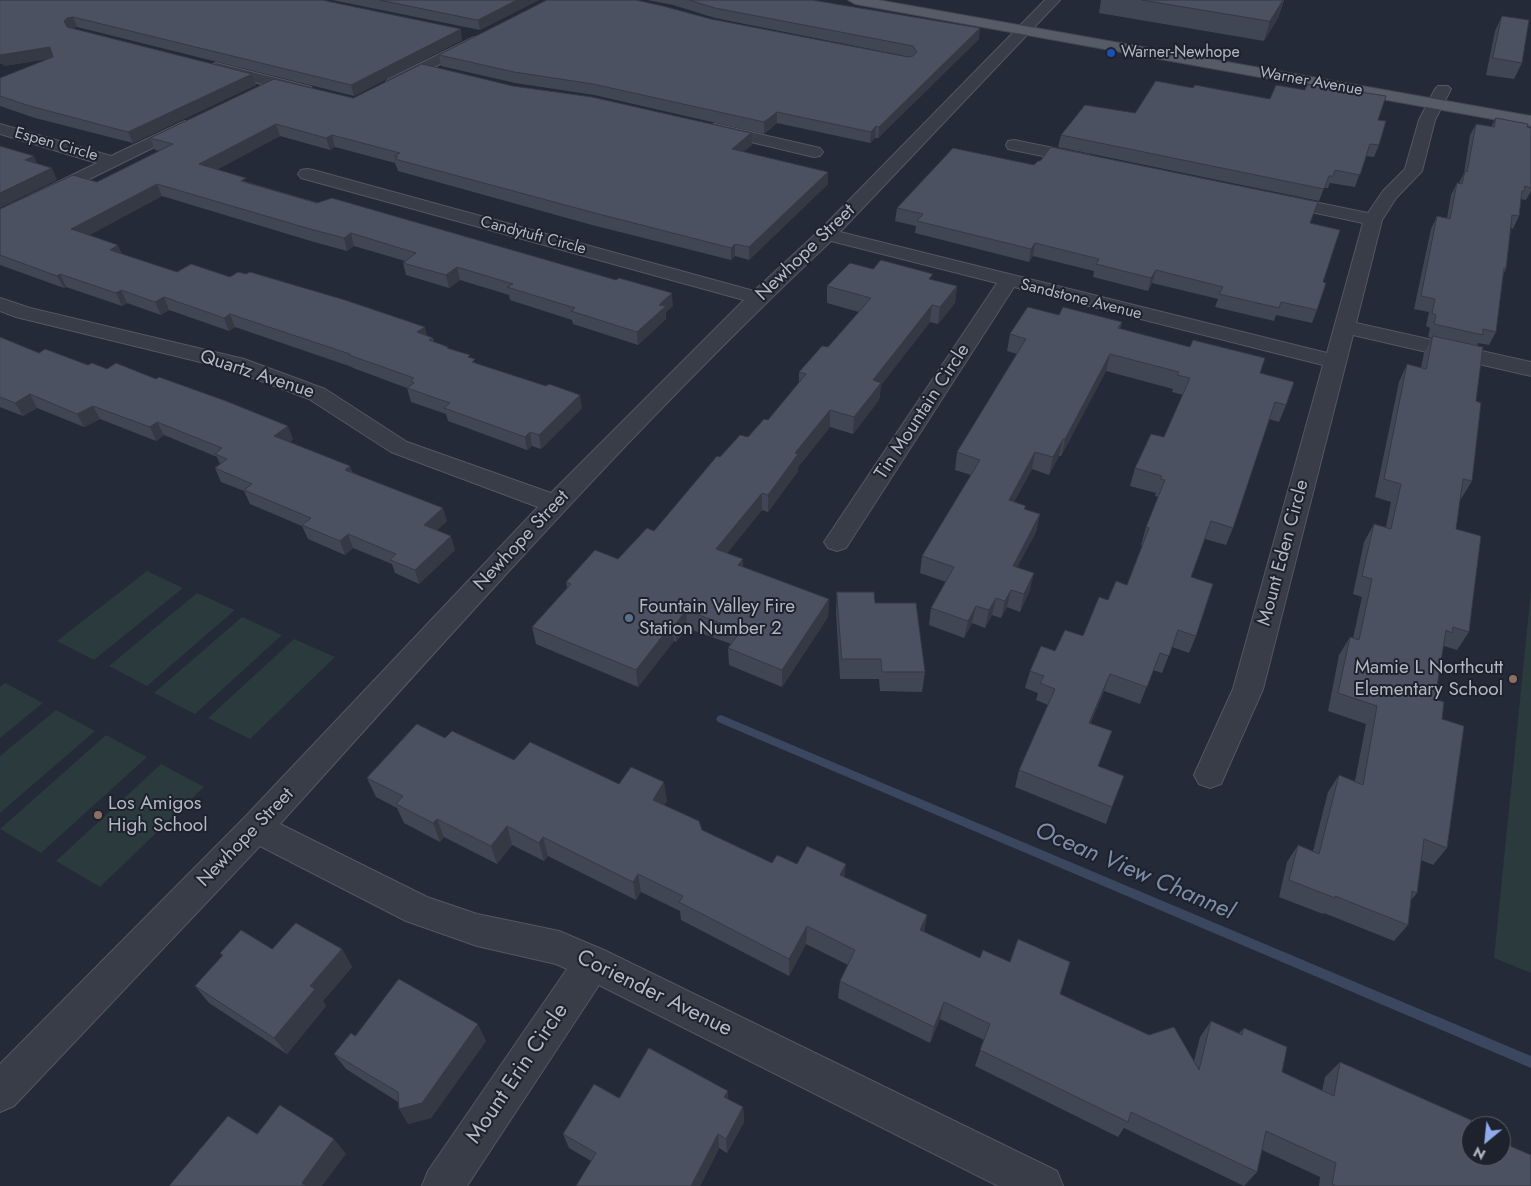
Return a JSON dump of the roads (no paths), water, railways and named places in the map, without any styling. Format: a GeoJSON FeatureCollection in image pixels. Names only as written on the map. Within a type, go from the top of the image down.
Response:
{"type":"FeatureCollection","features":[{"type":"Feature","properties":{"kind":"main road","name":"Warner Avenue"},"geometry":{"type":"LineString","coordinates":[[855,0],[1024,31],[1439,97],[1531,121]]}},
{"type":"Feature","properties":{"kind":"main road"},"geometry":{"type":"LineString","coordinates":[[1018,14],[1055,21]]}},
{"type":"Feature","properties":{"kind":"main road","name":"Warner Avenue"},"geometry":{"type":"LineString","coordinates":[[1423,86],[1439,97],[1462,92]]}},
{"type":"Feature","properties":{"kind":"street","name":"Newhope Street"},"geometry":{"type":"LineString","coordinates":[[0,1092],[256,828],[555,504],[758,298],[827,234],[1053,0]]}},
{"type":"Feature","properties":{"kind":"street"},"geometry":{"type":"LineString","coordinates":[[380,90],[485,35],[459,33]]}},
{"type":"Feature","properties":{"kind":"street"},"geometry":{"type":"LineString","coordinates":[[202,64],[318,93]]}},
{"type":"Feature","properties":{"kind":"street"},"geometry":{"type":"LineString","coordinates":[[421,68],[440,73]]}},
{"type":"Feature","properties":{"kind":"street"},"geometry":{"type":"LineString","coordinates":[[249,96],[275,83]]}},
{"type":"Feature","properties":{"kind":"street","name":"Mount Eden Circle"},"geometry":{"type":"LineString","coordinates":[[1210,775],[1248,689],[1374,220],[1389,195],[1413,170],[1427,120],[1439,97]]}},
{"type":"Feature","properties":{"kind":"street"},"geometry":{"type":"LineString","coordinates":[[0,216],[198,120]]}},
{"type":"Feature","properties":{"kind":"street"},"geometry":{"type":"LineString","coordinates":[[699,126],[814,152]]}},
{"type":"Feature","properties":{"kind":"street","name":"Espen Circle"},"geometry":{"type":"LineString","coordinates":[[0,129],[113,162]]}},
{"type":"Feature","properties":{"kind":"street"},"geometry":{"type":"LineString","coordinates":[[1014,145],[1102,163]]}},
{"type":"Feature","properties":{"kind":"street","name":"Candytuft Circle"},"geometry":{"type":"LineString","coordinates":[[307,174],[758,298]]}},
{"type":"Feature","properties":{"kind":"street"},"geometry":{"type":"LineString","coordinates":[[1267,198],[1374,220]]}},
{"type":"Feature","properties":{"kind":"street","name":"Sandstone Avenue"},"geometry":{"type":"LineString","coordinates":[[827,234],[1008,282],[1336,362]]}},
{"type":"Feature","properties":{"kind":"street","name":"Tin Mountain Circle"},"geometry":{"type":"LineString","coordinates":[[837,542],[1008,282]]}},
{"type":"Feature","properties":{"kind":"street","name":"Quartz Avenue"},"geometry":{"type":"LineString","coordinates":[[0,304],[23,313],[236,364],[317,394],[399,447],[555,504]]}},
{"type":"Feature","properties":{"kind":"street"},"geometry":{"type":"LineString","coordinates":[[1344,327],[1531,369]]}},
{"type":"Feature","properties":{"kind":"street","name":"Coriender Avenue"},"geometry":{"type":"LineString","coordinates":[[256,828],[418,910],[477,930],[559,948],[593,963],[1042,1186]]}},
{"type":"Feature","properties":{"kind":"street","name":"Mount Erin Circle"},"geometry":{"type":"LineString","coordinates":[[443,1186],[593,963]]}},
{"type":"Feature","properties":{"kind":"waterway","name":"Ocean View Channel"},"geometry":{"type":"LineString","coordinates":[[721,719],[1531,1062]]}},
{"type":"Feature","properties":{"kind":"place","name":"Warner-Newhope"},"geometry":{"type":"Point","coordinates":[1111,53]}},
{"type":"Feature","properties":{"kind":"place","name":"Fountain Valley Fire Station Number 2"},"geometry":{"type":"Point","coordinates":[629,618]}},
{"type":"Feature","properties":{"kind":"place","name":"Mamie L Northcutt Elementary School"},"geometry":{"type":"Point","coordinates":[1513,679]}},
{"type":"Feature","properties":{"kind":"place","name":"Los Amigos High School"},"geometry":{"type":"Point","coordinates":[98,815]}}]}
